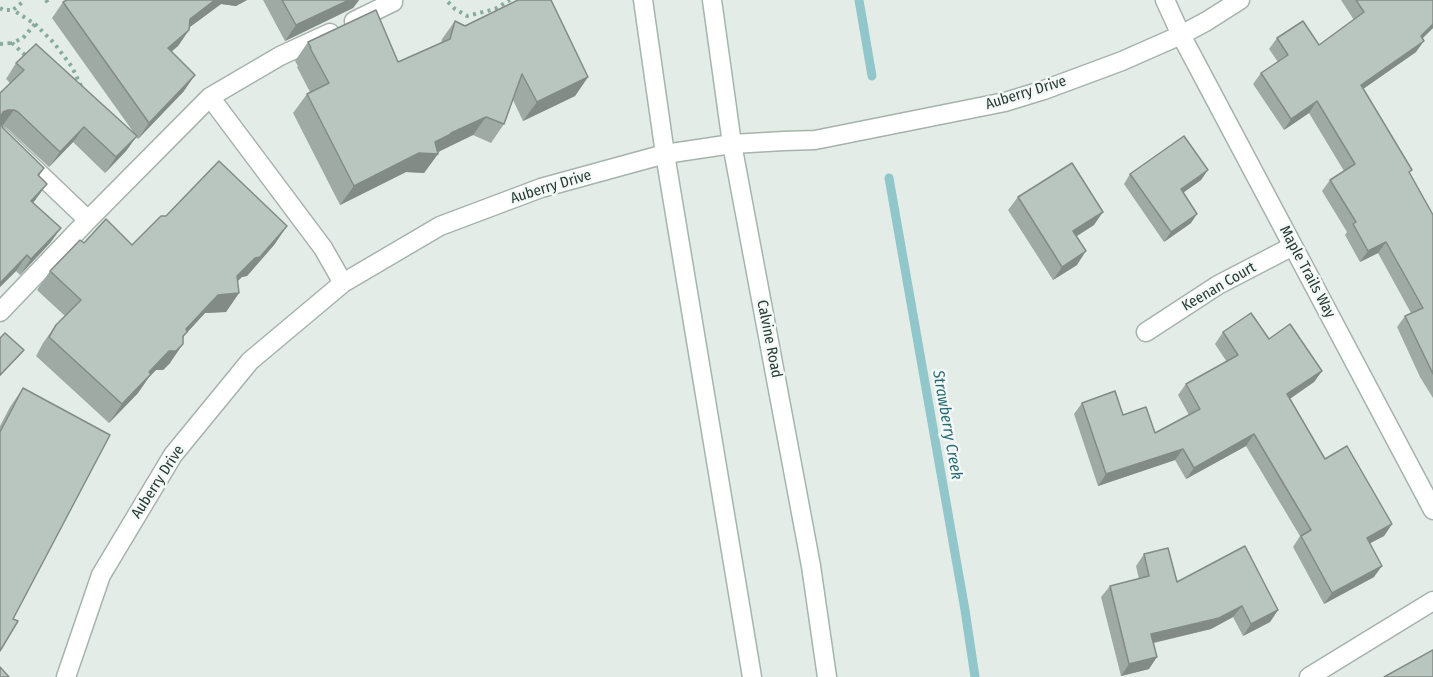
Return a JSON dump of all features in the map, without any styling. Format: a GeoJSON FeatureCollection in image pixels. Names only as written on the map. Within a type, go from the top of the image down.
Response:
{"type":"FeatureCollection","features":[{"type":"Feature","properties":{"kind":"street"},"geometry":{"type":"LineString","coordinates":[[0,312],[210,97],[280,56],[393,0]]}},
{"type":"Feature","properties":{"kind":"street"},"geometry":{"type":"LineString","coordinates":[[643,0],[665,154],[752,677]]}},
{"type":"Feature","properties":{"kind":"street","name":"Calvine Road"},"geometry":{"type":"LineString","coordinates":[[712,0],[732,144],[811,566],[827,677]]}},
{"type":"Feature","properties":{"kind":"street","name":"Maple Trails Way"},"geometry":{"type":"LineString","coordinates":[[1165,0],[1433,510]]}},
{"type":"Feature","properties":{"kind":"street","name":"Auberry Drive"},"geometry":{"type":"LineString","coordinates":[[66,677],[101,575],[173,455],[250,361],[343,283],[440,226],[541,188],[665,154],[732,144],[814,140],[1005,102],[1122,61],[1207,21],[1240,0]]}},
{"type":"Feature","properties":{"kind":"street"},"geometry":{"type":"LineString","coordinates":[[210,97],[323,248],[343,283]]}},
{"type":"Feature","properties":{"kind":"street"},"geometry":{"type":"LineString","coordinates":[[0,136],[88,220]]}},
{"type":"Feature","properties":{"kind":"street","name":"Keenan Court"},"geometry":{"type":"LineString","coordinates":[[1146,332],[1218,285],[1293,246]]}},
{"type":"Feature","properties":{"kind":"street"},"geometry":{"type":"LineString","coordinates":[[1309,677],[1433,601]]}},
{"type":"Feature","properties":{"kind":"path"},"geometry":{"type":"LineString","coordinates":[[13,10],[25,0]]}},
{"type":"Feature","properties":{"kind":"path"},"geometry":{"type":"LineString","coordinates":[[46,0],[49,5]]}},
{"type":"Feature","properties":{"kind":"path"},"geometry":{"type":"LineString","coordinates":[[448,2],[467,16],[495,9],[510,0]]}},
{"type":"Feature","properties":{"kind":"path"},"geometry":{"type":"LineString","coordinates":[[0,8],[13,10],[35,24],[54,43],[72,67],[86,96]]}},
{"type":"Feature","properties":{"kind":"path"},"geometry":{"type":"LineString","coordinates":[[0,44],[12,43],[23,38],[35,24]]}},
{"type":"Feature","properties":{"kind":"path"},"geometry":{"type":"LineString","coordinates":[[12,43],[25,56]]}},
{"type":"Feature","properties":{"kind":"building"},"geometry":{"type":"Polygon","coordinates":[[[67,0],[215,0],[190,19],[189,30],[168,48],[195,75],[149,123],[63,2],[67,0]]]}},
{"type":"Feature","properties":{"kind":"building"},"geometry":{"type":"Polygon","coordinates":[[[282,0],[349,0],[296,25],[282,0]]]}},
{"type":"Feature","properties":{"kind":"building"},"geometry":{"type":"Polygon","coordinates":[[[518,0],[551,0],[588,77],[537,102],[522,74],[504,124],[486,117],[435,142],[438,154],[419,153],[354,186],[307,94],[329,83],[308,42],[376,10],[398,62],[450,39],[455,21],[465,26],[518,0]]]}},
{"type":"Feature","properties":{"kind":"building"},"geometry":{"type":"Polygon","coordinates":[[[1356,0],[1433,0],[1433,24],[1421,36],[1424,41],[1361,85],[1412,170],[1409,172],[1433,215],[1433,374],[1405,316],[1423,308],[1386,242],[1368,251],[1353,224],[1356,222],[1330,180],[1355,164],[1317,101],[1291,119],[1261,73],[1288,55],[1277,38],[1303,21],[1319,45],[1364,12],[1356,0]]]}},
{"type":"Feature","properties":{"kind":"building"},"geometry":{"type":"Polygon","coordinates":[[[36,44],[137,136],[116,157],[84,127],[60,152],[18,112],[8,110],[3,112],[0,118],[0,93],[24,70],[16,63],[36,44]]]}},
{"type":"Feature","properties":{"kind":"building"},"geometry":{"type":"Polygon","coordinates":[[[0,123],[44,168],[38,175],[47,184],[31,201],[61,228],[31,259],[27,255],[0,283],[0,123]]]}},
{"type":"Feature","properties":{"kind":"building"},"geometry":{"type":"Polygon","coordinates":[[[1184,136],[1208,170],[1181,189],[1197,214],[1171,232],[1130,174],[1184,136]]]}},
{"type":"Feature","properties":{"kind":"building"},"geometry":{"type":"Polygon","coordinates":[[[219,161],[287,226],[260,257],[255,258],[237,276],[239,293],[218,295],[186,329],[183,344],[176,351],[169,351],[122,404],[49,337],[56,325],[81,300],[50,271],[80,240],[84,243],[106,219],[132,245],[161,216],[166,216],[219,161]]]}},
{"type":"Feature","properties":{"kind":"building"},"geometry":{"type":"Polygon","coordinates":[[[1072,163],[1103,212],[1073,231],[1086,251],[1062,267],[1018,197],[1072,163]]]}},
{"type":"Feature","properties":{"kind":"building"},"geometry":{"type":"Polygon","coordinates":[[[1251,313],[1269,339],[1290,324],[1322,371],[1287,394],[1325,459],[1347,446],[1392,524],[1367,538],[1382,566],[1332,593],[1301,536],[1311,530],[1254,434],[1194,468],[1183,449],[1106,474],[1082,403],[1115,391],[1123,415],[1146,407],[1155,433],[1200,409],[1186,384],[1238,355],[1223,332],[1251,313]]]}},
{"type":"Feature","properties":{"kind":"building"},"geometry":{"type":"Polygon","coordinates":[[[5,333],[24,350],[0,375],[0,338],[5,333]]]}},
{"type":"Feature","properties":{"kind":"building"},"geometry":{"type":"Polygon","coordinates":[[[23,388],[110,435],[13,619],[18,621],[0,651],[0,432],[23,388]]]}},
{"type":"Feature","properties":{"kind":"building"},"geometry":{"type":"Polygon","coordinates":[[[1245,546],[1278,610],[1251,624],[1242,606],[1219,618],[1151,634],[1157,657],[1129,664],[1110,586],[1149,576],[1144,554],[1168,548],[1177,582],[1245,546]]]}},
{"type":"Feature","properties":{"kind":"building"},"geometry":{"type":"Polygon","coordinates":[[[1433,650],[1433,677],[1384,677],[1433,650]]]}},
{"type":"Feature","properties":{"kind":"building"},"geometry":{"type":"Polygon","coordinates":[[[0,667],[9,677],[0,677],[0,667]]]}},
{"type":"Feature","properties":{"kind":"waterway","name":"Strawberry Creek"},"geometry":{"type":"LineString","coordinates":[[859,0],[872,76]]}},
{"type":"Feature","properties":{"kind":"waterway","name":"Strawberry Creek"},"geometry":{"type":"LineString","coordinates":[[889,178],[975,677]]}}]}
